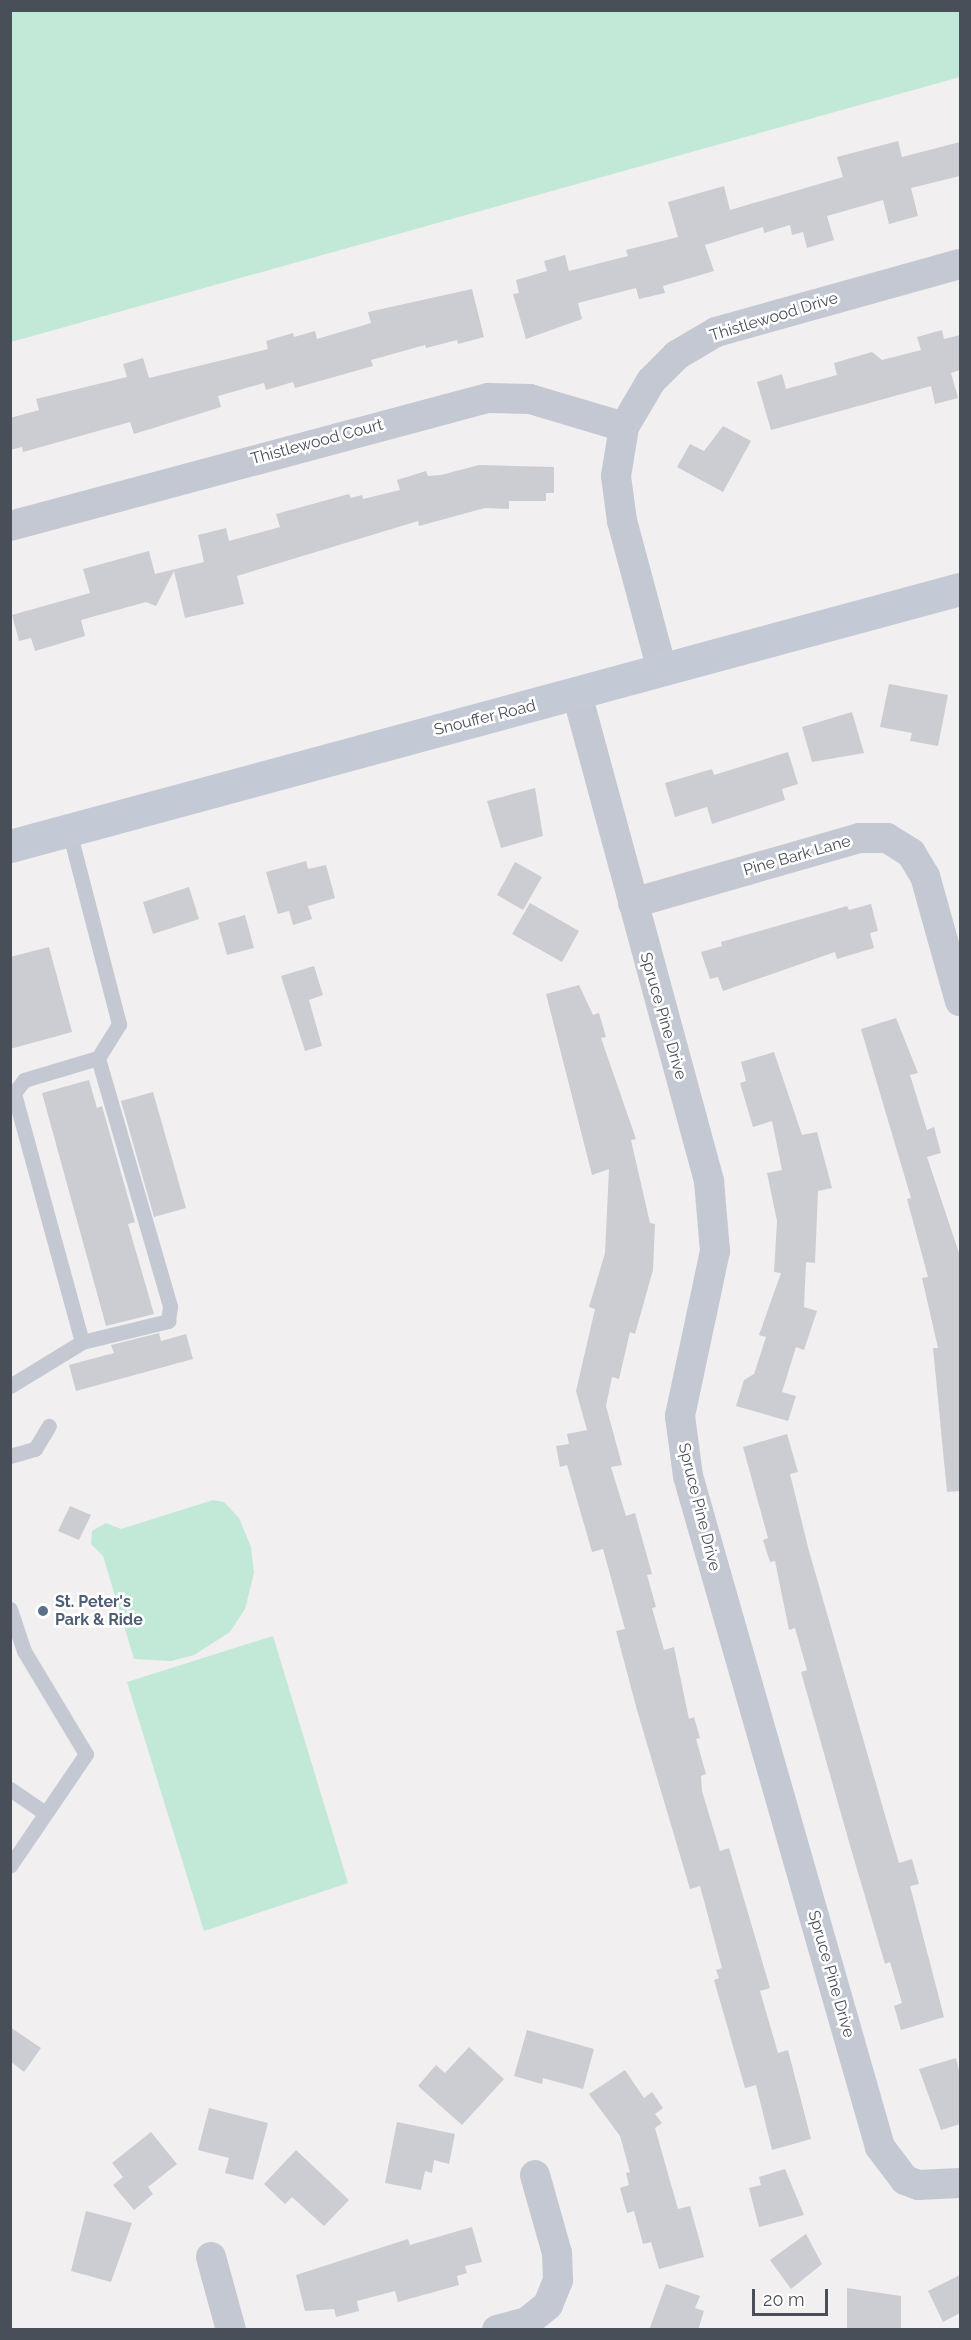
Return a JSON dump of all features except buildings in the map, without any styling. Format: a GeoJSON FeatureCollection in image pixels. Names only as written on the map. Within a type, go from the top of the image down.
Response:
{"type":"FeatureCollection","features":[{"type":"Feature","properties":{"kind":"main road","name":"Snouffer Road"},"geometry":{"type":"LineString","coordinates":[[10,846],[960,589]]}},
{"type":"Feature","properties":{"kind":"street","name":"Thistlewood Drive"},"geometry":{"type":"LineString","coordinates":[[662,670],[618,505],[616,463],[624,427],[659,371],[699,340],[753,320],[960,264]]}},
{"type":"Feature","properties":{"kind":"street","name":"Thistlewood Court"},"geometry":{"type":"LineString","coordinates":[[10,526],[478,399],[530,399],[624,427]]}},
{"type":"Feature","properties":{"kind":"street","name":"Spruce Pine Drive"},"geometry":{"type":"LineString","coordinates":[[577,694],[709,1182],[714,1222],[711,1277],[680,1416],[688,1476],[880,2147],[905,2180],[918,2186],[960,2183]]}},
{"type":"Feature","properties":{"kind":"street","name":"Pine Bark Lane"},"geometry":{"type":"LineString","coordinates":[[633,903],[860,838],[887,838],[911,853],[925,876],[960,1001]]}},
{"type":"Feature","properties":{"kind":"street"},"geometry":{"type":"LineString","coordinates":[[497,2330],[526,2322],[548,2305],[558,2280],[557,2253],[535,2175]]}},
{"type":"Feature","properties":{"kind":"street"},"geometry":{"type":"LineString","coordinates":[[211,2257],[231,2330]]}},
{"type":"Feature","properties":{"kind":"lane"},"geometry":{"type":"LineString","coordinates":[[69,830],[119,1024],[98,1058],[24,1080],[14,1093],[82,1342]]}},
{"type":"Feature","properties":{"kind":"lane"},"geometry":{"type":"LineString","coordinates":[[10,1386],[82,1342],[168,1321],[170,1306],[98,1058]]}},
{"type":"Feature","properties":{"kind":"lane"},"geometry":{"type":"LineString","coordinates":[[10,1456],[35,1449],[49,1426]]}},
{"type":"Feature","properties":{"kind":"lane"},"geometry":{"type":"LineString","coordinates":[[10,1609],[24,1652],[86,1754],[10,1866]]}},
{"type":"Feature","properties":{"kind":"lane"},"geometry":{"type":"LineString","coordinates":[[10,1789],[45,1813]]}},
{"type":"Feature","properties":{"kind":"green space"},"geometry":{"type":"Polygon","coordinates":[[[11,10],[960,11],[960,77],[11,342],[11,10]]]}},
{"type":"Feature","properties":{"kind":"green space"},"geometry":{"type":"Polygon","coordinates":[[[213,1500],[224,1502],[239,1518],[251,1547],[254,1573],[245,1609],[230,1632],[194,1655],[171,1661],[134,1659],[103,1556],[91,1544],[92,1531],[106,1523],[121,1529],[213,1500]]]}},
{"type":"Feature","properties":{"kind":"green space"},"geometry":{"type":"Polygon","coordinates":[[[273,1636],[348,1883],[204,1931],[127,1682],[273,1636]]]}},
{"type":"Feature","properties":{"kind":"place","name":"St. Peter's Park & Ride"},"geometry":{"type":"Point","coordinates":[43,1611]}}]}
